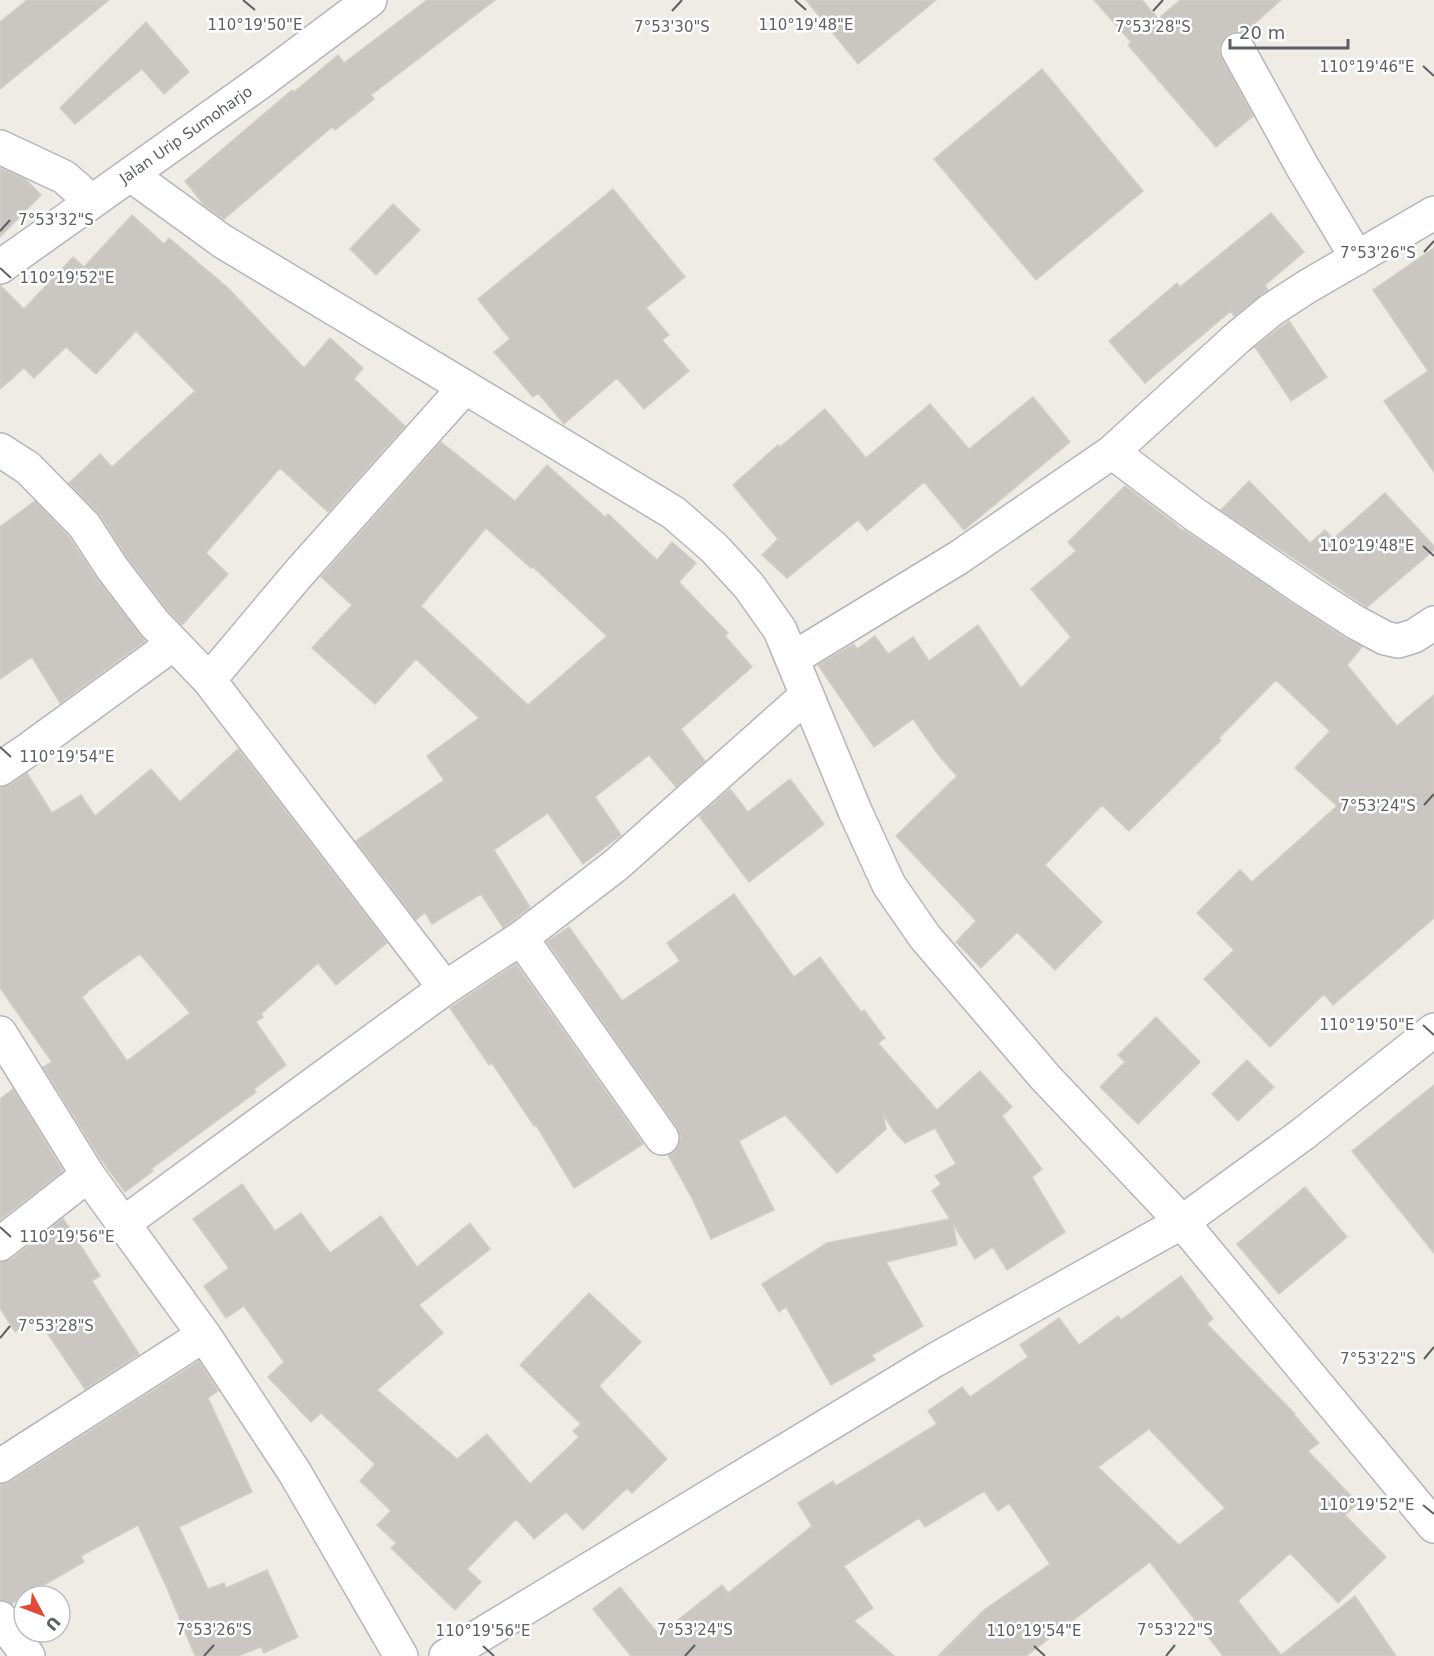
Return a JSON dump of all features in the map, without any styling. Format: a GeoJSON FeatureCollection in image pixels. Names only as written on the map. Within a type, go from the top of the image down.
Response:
{"type":"FeatureCollection","features":[{"type":"Feature","properties":{"kind":"street","name":"Jalan Urip Sumoharjo"},"geometry":{"type":"LineString","coordinates":[[0,267],[259,83],[370,0]]}},
{"type":"Feature","properties":{"kind":"street"},"geometry":{"type":"LineString","coordinates":[[1238,50],[1302,166],[1357,258]]}},
{"type":"Feature","properties":{"kind":"street"},"geometry":{"type":"LineString","coordinates":[[0,147],[64,177],[90,203]]}},
{"type":"Feature","properties":{"kind":"street"},"geometry":{"type":"LineString","coordinates":[[134,173],[142,183],[222,241],[674,513],[714,548],[749,586],[780,630],[855,812],[889,885],[925,938],[1045,1077],[1182,1222],[1434,1526]]}},
{"type":"Feature","properties":{"kind":"street"},"geometry":{"type":"LineString","coordinates":[[792,659],[958,558],[1112,452],[1262,317],[1308,286],[1434,213]]}},
{"type":"Feature","properties":{"kind":"street"},"geometry":{"type":"LineString","coordinates":[[209,680],[299,573],[465,387]]}},
{"type":"Feature","properties":{"kind":"street"},"geometry":{"type":"LineString","coordinates":[[0,450],[28,468],[84,525],[112,568],[154,623],[209,680],[445,988]]}},
{"type":"Feature","properties":{"kind":"street"},"geometry":{"type":"LineString","coordinates":[[1112,452],[1194,514],[1307,591],[1385,638],[1398,641],[1414,636],[1434,623]]}},
{"type":"Feature","properties":{"kind":"street"},"geometry":{"type":"LineString","coordinates":[[0,768],[173,644]]}},
{"type":"Feature","properties":{"kind":"street"},"geometry":{"type":"LineString","coordinates":[[123,1223],[445,988],[521,938],[616,865],[807,694]]}},
{"type":"Feature","properties":{"kind":"street"},"geometry":{"type":"LineString","coordinates":[[521,938],[662,1138]]}},
{"type":"Feature","properties":{"kind":"street"},"geometry":{"type":"LineString","coordinates":[[446,1656],[935,1360],[1182,1222],[1303,1134],[1434,1030]]}},
{"type":"Feature","properties":{"kind":"street"},"geometry":{"type":"LineString","coordinates":[[0,1033],[88,1175],[204,1335],[295,1473],[401,1656]]}},
{"type":"Feature","properties":{"kind":"street"},"geometry":{"type":"LineString","coordinates":[[0,1244],[88,1175]]}},
{"type":"Feature","properties":{"kind":"street"},"geometry":{"type":"LineString","coordinates":[[0,1466],[204,1335]]}},
{"type":"Feature","properties":{"kind":"street"},"geometry":{"type":"LineString","coordinates":[[0,1618],[27,1656]]}},
{"type":"Feature","properties":{"kind":"building"},"geometry":{"type":"Polygon","coordinates":[[[27,0],[109,0],[0,89],[0,22],[27,0]]]}},
{"type":"Feature","properties":{"kind":"building"},"geometry":{"type":"Polygon","coordinates":[[[427,0],[495,0],[371,95],[374,99],[335,130],[332,127],[224,219],[204,205],[185,181],[292,90],[294,92],[338,55],[344,63],[427,0]]]}},
{"type":"Feature","properties":{"kind":"building"},"geometry":{"type":"Polygon","coordinates":[[[806,0],[936,0],[858,64],[806,0]]]}},
{"type":"Feature","properties":{"kind":"building"},"geometry":{"type":"Polygon","coordinates":[[[1094,0],[1142,0],[1158,19],[1180,0],[1281,0],[1244,33],[1238,31],[1228,34],[1219,49],[1222,59],[1253,116],[1216,147],[1128,45],[1131,42],[1094,0]]]}},
{"type":"Feature","properties":{"kind":"building"},"geometry":{"type":"Polygon","coordinates":[[[146,22],[189,72],[164,94],[142,69],[75,124],[60,108],[146,22]]]}},
{"type":"Feature","properties":{"kind":"building"},"geometry":{"type":"Polygon","coordinates":[[[1042,69],[1143,191],[1036,280],[934,159],[1042,69]]]}},
{"type":"Feature","properties":{"kind":"building"},"geometry":{"type":"Polygon","coordinates":[[[0,168],[25,179],[41,195],[0,237],[0,168]]]}},
{"type":"Feature","properties":{"kind":"building"},"geometry":{"type":"Polygon","coordinates":[[[613,189],[685,277],[646,308],[669,335],[662,340],[689,371],[644,409],[617,378],[564,424],[538,393],[533,397],[494,352],[510,339],[478,299],[613,189]]]}},
{"type":"Feature","properties":{"kind":"building"},"geometry":{"type":"Polygon","coordinates":[[[393,204],[420,230],[376,275],[350,249],[393,204]]]}},
{"type":"Feature","properties":{"kind":"building"},"geometry":{"type":"Polygon","coordinates":[[[1271,213],[1304,252],[1265,285],[1268,290],[1234,316],[1231,311],[1145,383],[1109,341],[1177,283],[1180,287],[1271,213]]]}},
{"type":"Feature","properties":{"kind":"building"},"geometry":{"type":"Polygon","coordinates":[[[132,215],[164,244],[169,238],[228,288],[304,368],[330,338],[363,368],[354,379],[405,426],[328,512],[280,468],[206,553],[228,574],[182,625],[168,611],[127,557],[100,515],[69,483],[100,454],[112,467],[195,391],[136,331],[96,374],[66,347],[34,378],[24,368],[0,389],[0,285],[24,309],[73,257],[84,267],[132,215]]]}},
{"type":"Feature","properties":{"kind":"building"},"geometry":{"type":"Polygon","coordinates":[[[1434,248],[1434,472],[1384,401],[1428,371],[1373,290],[1434,248]]]}},
{"type":"Feature","properties":{"kind":"building"},"geometry":{"type":"Polygon","coordinates":[[[1289,321],[1327,377],[1291,401],[1255,347],[1289,321]]]}},
{"type":"Feature","properties":{"kind":"building"},"geometry":{"type":"Polygon","coordinates":[[[1033,397],[1070,442],[964,530],[924,482],[867,531],[858,520],[787,578],[762,555],[778,539],[733,485],[778,445],[780,447],[825,409],[866,458],[930,404],[969,449],[1033,397]]]}},
{"type":"Feature","properties":{"kind":"building"},"geometry":{"type":"Polygon","coordinates":[[[441,442],[515,501],[547,465],[605,517],[608,514],[657,560],[672,542],[696,563],[679,582],[728,633],[725,636],[752,667],[681,729],[705,761],[676,787],[649,755],[595,797],[621,835],[583,864],[548,813],[494,850],[530,907],[503,928],[481,894],[432,924],[425,912],[416,920],[356,841],[444,780],[427,756],[479,718],[416,659],[375,704],[312,648],[352,605],[321,577],[441,442]],[[486,528],[421,606],[528,705],[607,636],[533,567],[531,568],[486,528]]]}},
{"type":"Feature","properties":{"kind":"building"},"geometry":{"type":"Polygon","coordinates":[[[1249,481],[1310,543],[1325,530],[1333,539],[1385,493],[1434,546],[1434,550],[1367,607],[1221,510],[1249,481]]]}},
{"type":"Feature","properties":{"kind":"building"},"geometry":{"type":"Polygon","coordinates":[[[1125,486],[1183,531],[1362,647],[1347,665],[1397,726],[1434,695],[1434,918],[1333,1005],[1324,994],[1270,1047],[1204,979],[1234,950],[1197,913],[1240,870],[1252,882],[1337,806],[1295,768],[1330,731],[1276,680],[1219,738],[1221,740],[1129,831],[1102,805],[1045,865],[1102,922],[1055,970],[1017,932],[981,968],[956,942],[976,921],[896,836],[957,776],[940,757],[913,719],[874,747],[818,665],[854,644],[857,649],[875,636],[888,654],[913,637],[929,661],[978,625],[1021,688],[1071,637],[1031,589],[1076,551],[1068,542],[1125,486]]]}},
{"type":"Feature","properties":{"kind":"building"},"geometry":{"type":"Polygon","coordinates":[[[35,501],[69,537],[97,579],[145,641],[60,703],[32,657],[0,679],[0,527],[35,501]]]}},
{"type":"Feature","properties":{"kind":"building"},"geometry":{"type":"Polygon","coordinates":[[[238,749],[387,943],[336,985],[318,963],[261,1014],[263,1017],[256,1022],[286,1065],[254,1089],[256,1092],[151,1169],[153,1171],[125,1192],[100,1158],[43,1067],[52,1062],[0,988],[0,788],[11,784],[27,773],[52,813],[81,795],[95,816],[151,769],[180,802],[238,749]],[[140,954],[82,997],[127,1061],[190,1013],[140,954]]]}},
{"type":"Feature","properties":{"kind":"building"},"geometry":{"type":"Polygon","coordinates":[[[790,779],[824,824],[749,882],[699,816],[730,789],[748,812],[790,779]]]}},
{"type":"Feature","properties":{"kind":"building"},"geometry":{"type":"Polygon","coordinates":[[[734,894],[794,977],[820,957],[861,1012],[864,1010],[885,1038],[878,1043],[937,1110],[980,1071],[1012,1107],[1002,1116],[1042,1169],[1032,1177],[1065,1232],[1007,1270],[993,1247],[975,1259],[953,1224],[957,1245],[886,1262],[923,1326],[872,1355],[875,1360],[831,1385],[786,1307],[779,1312],[762,1284],[827,1243],[950,1219],[932,1191],[941,1184],[935,1176],[956,1164],[935,1128],[905,1143],[883,1114],[886,1129],[837,1173],[785,1115],[739,1141],[774,1210],[711,1239],[668,1155],[673,1153],[679,1145],[681,1136],[677,1127],[547,942],[569,927],[622,1001],[680,961],[667,943],[734,894]]]}},
{"type":"Feature","properties":{"kind":"building"},"geometry":{"type":"Polygon","coordinates":[[[516,964],[643,1144],[574,1188],[536,1125],[534,1126],[492,1063],[489,1065],[450,1008],[516,964]]]}},
{"type":"Feature","properties":{"kind":"building"},"geometry":{"type":"Polygon","coordinates":[[[1156,1017],[1200,1062],[1138,1124],[1100,1087],[1125,1062],[1118,1055],[1156,1017]]]}},
{"type":"Feature","properties":{"kind":"building"},"geometry":{"type":"Polygon","coordinates":[[[1247,1060],[1274,1087],[1238,1121],[1212,1094],[1247,1060]]]}},
{"type":"Feature","properties":{"kind":"building"},"geometry":{"type":"Polygon","coordinates":[[[1434,1085],[1434,1253],[1352,1151],[1434,1085]]]}},
{"type":"Feature","properties":{"kind":"building"},"geometry":{"type":"Polygon","coordinates":[[[13,1089],[63,1171],[0,1220],[0,1099],[13,1089]]]}},
{"type":"Feature","properties":{"kind":"building"},"geometry":{"type":"Polygon","coordinates":[[[242,1184],[275,1231],[301,1213],[330,1253],[381,1216],[417,1267],[470,1223],[490,1249],[419,1305],[443,1333],[377,1390],[457,1459],[487,1434],[530,1484],[579,1437],[573,1431],[581,1424],[520,1365],[589,1293],[641,1342],[599,1386],[667,1459],[632,1493],[627,1488],[583,1530],[566,1512],[534,1539],[516,1519],[467,1569],[481,1582],[455,1610],[391,1548],[396,1543],[377,1525],[391,1511],[360,1481],[375,1464],[321,1413],[311,1422],[268,1377],[284,1362],[244,1306],[226,1318],[204,1286],[229,1268],[193,1219],[242,1184]]]}},
{"type":"Feature","properties":{"kind":"building"},"geometry":{"type":"Polygon","coordinates":[[[1305,1187],[1347,1237],[1279,1294],[1237,1244],[1305,1187]]]}},
{"type":"Feature","properties":{"kind":"building"},"geometry":{"type":"Polygon","coordinates":[[[63,1218],[100,1276],[92,1281],[139,1354],[85,1389],[37,1318],[15,1332],[0,1308],[0,1262],[12,1259],[63,1218]]]}},
{"type":"Feature","properties":{"kind":"building"},"geometry":{"type":"Polygon","coordinates":[[[1181,1276],[1213,1319],[1207,1324],[1295,1414],[1319,1443],[1308,1451],[1358,1503],[1345,1515],[1386,1557],[1338,1603],[1290,1553],[1238,1601],[1281,1655],[1355,1596],[1396,1656],[1223,1656],[1150,1562],[1026,1656],[938,1656],[984,1610],[1050,1564],[1009,1503],[998,1511],[984,1491],[925,1527],[919,1518],[844,1566],[873,1608],[854,1621],[894,1656],[631,1656],[593,1609],[620,1587],[659,1635],[722,1585],[728,1593],[812,1526],[798,1503],[833,1481],[836,1486],[937,1424],[928,1411],[962,1387],[970,1397],[1028,1357],[1020,1345],[1059,1318],[1079,1345],[1118,1316],[1121,1320],[1181,1276]],[[1149,1429],[1098,1467],[1179,1545],[1225,1508],[1149,1429]]]}},
{"type":"Feature","properties":{"kind":"building"},"geometry":{"type":"Polygon","coordinates":[[[199,1361],[218,1391],[208,1398],[252,1492],[179,1527],[208,1589],[224,1583],[226,1588],[267,1570],[298,1637],[264,1653],[261,1647],[238,1656],[195,1656],[138,1525],[81,1556],[84,1562],[46,1584],[12,1584],[11,1604],[0,1600],[0,1485],[10,1482],[199,1361]]]}}]}
